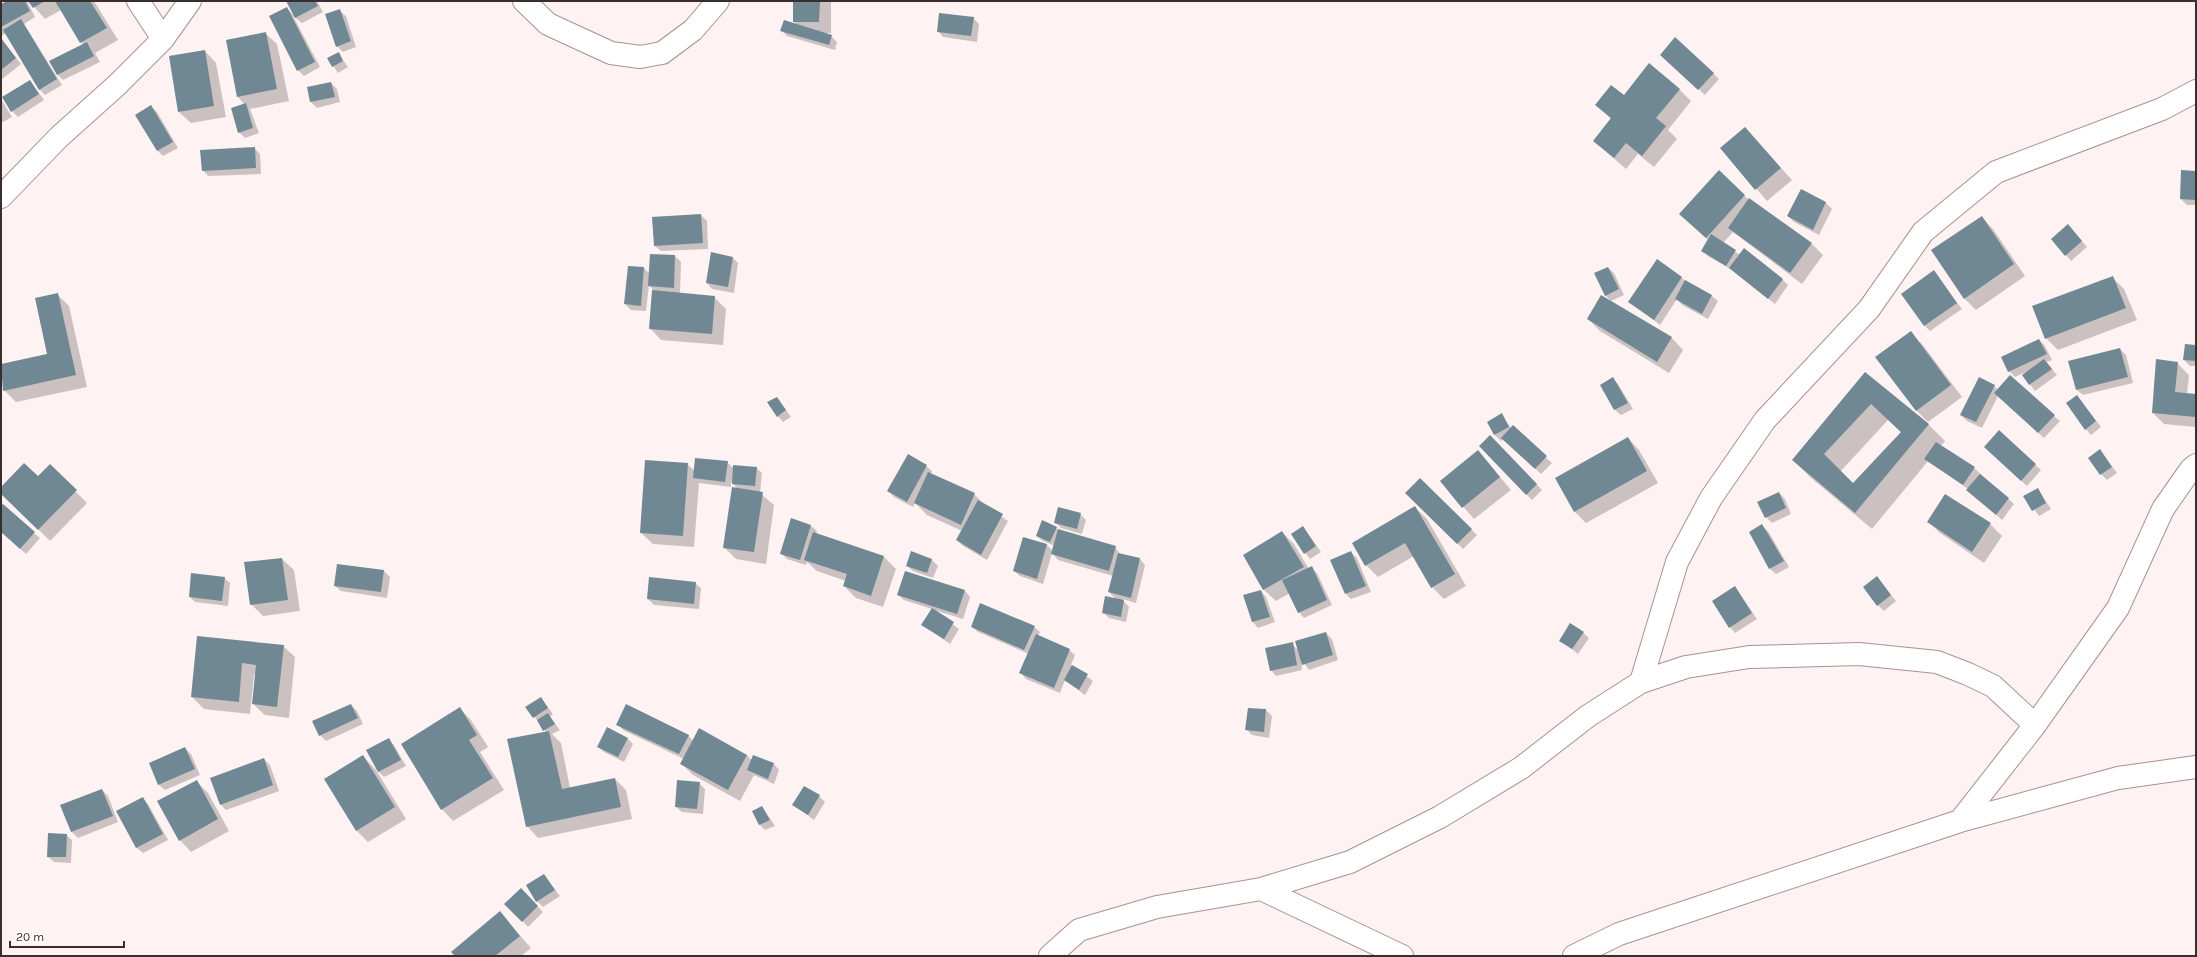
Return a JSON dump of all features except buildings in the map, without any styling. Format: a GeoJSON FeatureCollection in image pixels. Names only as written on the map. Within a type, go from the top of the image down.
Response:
{"type":"FeatureCollection","features":[{"type":"Feature","properties":{"kind":"street"},"geometry":{"type":"LineString","coordinates":[[138,1],[163,39]]}},
{"type":"Feature","properties":{"kind":"street"},"geometry":{"type":"LineString","coordinates":[[1,197],[59,137],[117,85],[163,39],[190,1]]}},
{"type":"Feature","properties":{"kind":"street"},"geometry":{"type":"LineString","coordinates":[[524,1],[548,24],[611,53],[640,57],[662,53],[693,30],[718,1]]}},
{"type":"Feature","properties":{"kind":"street"},"geometry":{"type":"LineString","coordinates":[[1641,682],[1677,562],[1711,498],[1765,420],[1869,309],[1923,232],[1996,172],[2162,109],[2196,91]]}},
{"type":"Feature","properties":{"kind":"street"},"geometry":{"type":"LineString","coordinates":[[1960,821],[2035,725],[2118,608],[2163,508],[2191,469],[2196,465]]}},
{"type":"Feature","properties":{"kind":"street"},"geometry":{"type":"LineString","coordinates":[[1050,956],[1080,930],[1157,907],[1261,889],[1350,862],[1440,817],[1521,768],[1588,716],[1641,682],[1686,666],[1750,658],[1859,654],[1937,662],[1993,686],[2035,725]]}},
{"type":"Feature","properties":{"kind":"street"},"geometry":{"type":"LineString","coordinates":[[1574,956],[1619,934],[1960,821],[2118,778],[2196,767]]}},
{"type":"Feature","properties":{"kind":"street"},"geometry":{"type":"LineString","coordinates":[[1261,889],[1402,956]]}}]}
